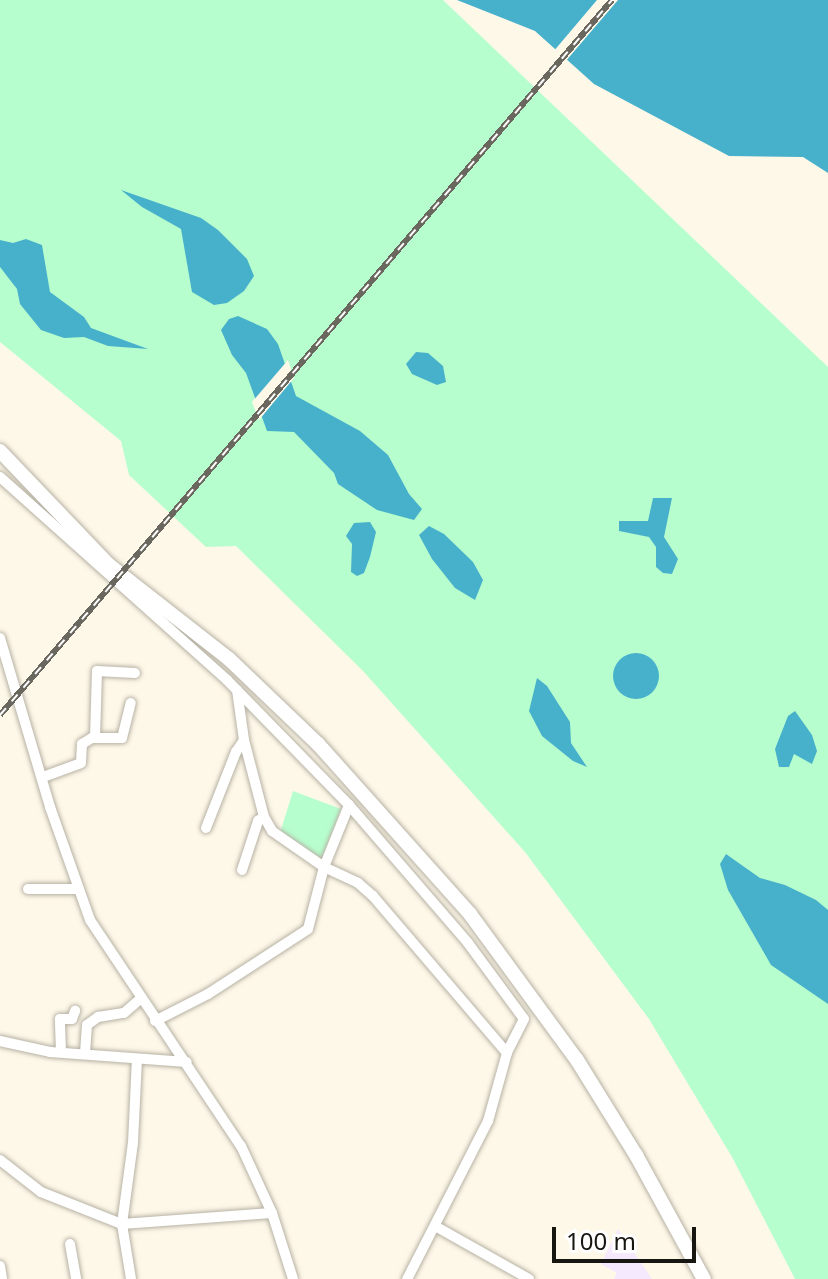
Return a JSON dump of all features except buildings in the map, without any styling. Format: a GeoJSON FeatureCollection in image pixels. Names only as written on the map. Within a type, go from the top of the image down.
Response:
{"type":"FeatureCollection","features":[{"type":"Feature","properties":{"kind":"street"},"geometry":{"type":"LineString","coordinates":[[0,451],[109,565],[229,659],[318,744],[461,904],[577,1060],[636,1155],[704,1279]]}},
{"type":"Feature","properties":{"kind":"street"},"geometry":{"type":"LineString","coordinates":[[0,477],[237,690],[349,805],[459,932],[524,1019],[507,1053],[488,1121],[407,1279]]}},
{"type":"Feature","properties":{"kind":"street"},"geometry":{"type":"LineString","coordinates":[[0,638],[90,920],[241,1146],[272,1213],[293,1279]]}},
{"type":"Feature","properties":{"kind":"street"},"geometry":{"type":"LineString","coordinates":[[95,738],[97,671],[135,673]]}},
{"type":"Feature","properties":{"kind":"street"},"geometry":{"type":"LineString","coordinates":[[237,690],[244,740],[264,817],[281,839],[324,867],[358,883],[373,896],[507,1053]]}},
{"type":"Feature","properties":{"kind":"street"},"geometry":{"type":"LineString","coordinates":[[43,777],[81,763],[82,744],[95,738],[122,738],[131,703]]}},
{"type":"Feature","properties":{"kind":"street"},"geometry":{"type":"LineString","coordinates":[[206,828],[236,752],[244,740]]}},
{"type":"Feature","properties":{"kind":"street"},"geometry":{"type":"LineString","coordinates":[[155,1021],[208,994],[308,929],[324,867],[349,805]]}},
{"type":"Feature","properties":{"kind":"street"},"geometry":{"type":"LineString","coordinates":[[242,870],[258,821],[264,817]]}},
{"type":"Feature","properties":{"kind":"street"},"geometry":{"type":"LineString","coordinates":[[28,889],[79,889]]}},
{"type":"Feature","properties":{"kind":"street"},"geometry":{"type":"LineString","coordinates":[[85,1053],[87,1025],[98,1017],[124,1013],[140,999]]}},
{"type":"Feature","properties":{"kind":"street"},"geometry":{"type":"LineString","coordinates":[[61,1052],[60,1019],[72,1019],[75,1011]]}},
{"type":"Feature","properties":{"kind":"street"},"geometry":{"type":"LineString","coordinates":[[0,1041],[61,1052],[187,1062]]}},
{"type":"Feature","properties":{"kind":"street"},"geometry":{"type":"LineString","coordinates":[[131,1279],[122,1224],[133,1143],[137,1059]]}},
{"type":"Feature","properties":{"kind":"street"},"geometry":{"type":"LineString","coordinates":[[0,1160],[41,1192],[122,1224],[272,1213]]}},
{"type":"Feature","properties":{"kind":"street"},"geometry":{"type":"LineString","coordinates":[[435,1226],[529,1279]]}},
{"type":"Feature","properties":{"kind":"street"},"geometry":{"type":"LineString","coordinates":[[70,1244],[76,1279]]}},
{"type":"Feature","properties":{"kind":"street"},"geometry":{"type":"LineString","coordinates":[[0,1266],[2,1279]]}},
{"type":"Feature","properties":{"kind":"shaded area"},"geometry":{"type":"Polygon","coordinates":[[[618,1229],[652,1279],[614,1279],[617,1273],[601,1264],[618,1229]]]}},
{"type":"Feature","properties":{"kind":"green space"},"geometry":{"type":"Polygon","coordinates":[[[0,0],[443,0],[828,367],[828,1279],[795,1279],[732,1157],[649,1019],[525,852],[363,671],[236,546],[206,547],[129,475],[121,441],[0,342],[0,0]]]}},
{"type":"Feature","properties":{"kind":"green space"},"geometry":{"type":"Polygon","coordinates":[[[293,791],[341,809],[322,859],[280,833],[293,791]]]}},
{"type":"Feature","properties":{"kind":"water"},"geometry":{"type":"Polygon","coordinates":[[[457,0],[828,0],[828,173],[803,157],[729,156],[594,84],[535,31],[457,0]]]}},
{"type":"Feature","properties":{"kind":"water"},"geometry":{"type":"Polygon","coordinates":[[[121,190],[201,218],[218,230],[247,259],[254,276],[244,291],[227,303],[214,305],[192,292],[181,229],[142,207],[121,190]]]}},
{"type":"Feature","properties":{"kind":"water"},"geometry":{"type":"Polygon","coordinates":[[[26,239],[42,245],[50,292],[84,317],[91,328],[148,349],[108,346],[84,337],[64,338],[41,330],[20,304],[17,289],[0,267],[0,240],[13,243],[26,239]]]}},
{"type":"Feature","properties":{"kind":"water"},"geometry":{"type":"Polygon","coordinates":[[[238,316],[267,329],[278,344],[296,396],[360,431],[388,455],[409,494],[422,509],[414,520],[377,510],[338,484],[334,473],[294,432],[267,431],[246,373],[232,355],[221,330],[229,319],[238,316]]]}},
{"type":"Feature","properties":{"kind":"water"},"geometry":{"type":"Polygon","coordinates":[[[416,352],[428,353],[443,366],[446,382],[437,385],[412,374],[406,364],[416,352]]]}},
{"type":"Feature","properties":{"kind":"water"},"geometry":{"type":"Polygon","coordinates":[[[653,498],[672,498],[664,537],[678,559],[672,574],[663,573],[656,567],[656,547],[649,537],[619,531],[619,521],[648,521],[653,498]]]}},
{"type":"Feature","properties":{"kind":"water"},"geometry":{"type":"Polygon","coordinates":[[[370,522],[376,532],[370,557],[364,573],[357,576],[351,572],[352,544],[346,536],[354,523],[370,522]]]}},
{"type":"Feature","properties":{"kind":"water"},"geometry":{"type":"Polygon","coordinates":[[[429,526],[444,534],[473,562],[483,580],[475,600],[455,588],[432,559],[419,535],[429,526]]]}},
{"type":"Feature","properties":{"kind":"water"},"geometry":{"type":"Polygon","coordinates":[[[636,653],[653,659],[659,676],[653,693],[636,699],[619,693],[613,676],[619,659],[636,653]]]}},
{"type":"Feature","properties":{"kind":"water"},"geometry":{"type":"Polygon","coordinates":[[[537,678],[547,686],[570,722],[571,743],[587,767],[573,761],[542,736],[529,711],[537,678]]]}},
{"type":"Feature","properties":{"kind":"water"},"geometry":{"type":"Polygon","coordinates":[[[795,711],[812,735],[817,751],[812,764],[794,754],[789,767],[779,767],[775,749],[788,716],[795,711]]]}},
{"type":"Feature","properties":{"kind":"water"},"geometry":{"type":"Polygon","coordinates":[[[726,854],[760,878],[785,885],[816,900],[828,910],[828,1004],[771,965],[728,890],[720,864],[726,854]]]}},
{"type":"Feature","properties":{"kind":"pier"},"geometry":{"type":"Polygon","coordinates":[[[597,0],[618,0],[565,62],[553,52],[597,0]]]}},
{"type":"Feature","properties":{"kind":"pier"},"geometry":{"type":"Polygon","coordinates":[[[288,360],[294,378],[259,420],[252,402],[288,360]]]}},
{"type":"Feature","properties":{"kind":"railway"},"geometry":{"type":"LineString","coordinates":[[0,715],[612,0]]}}]}
